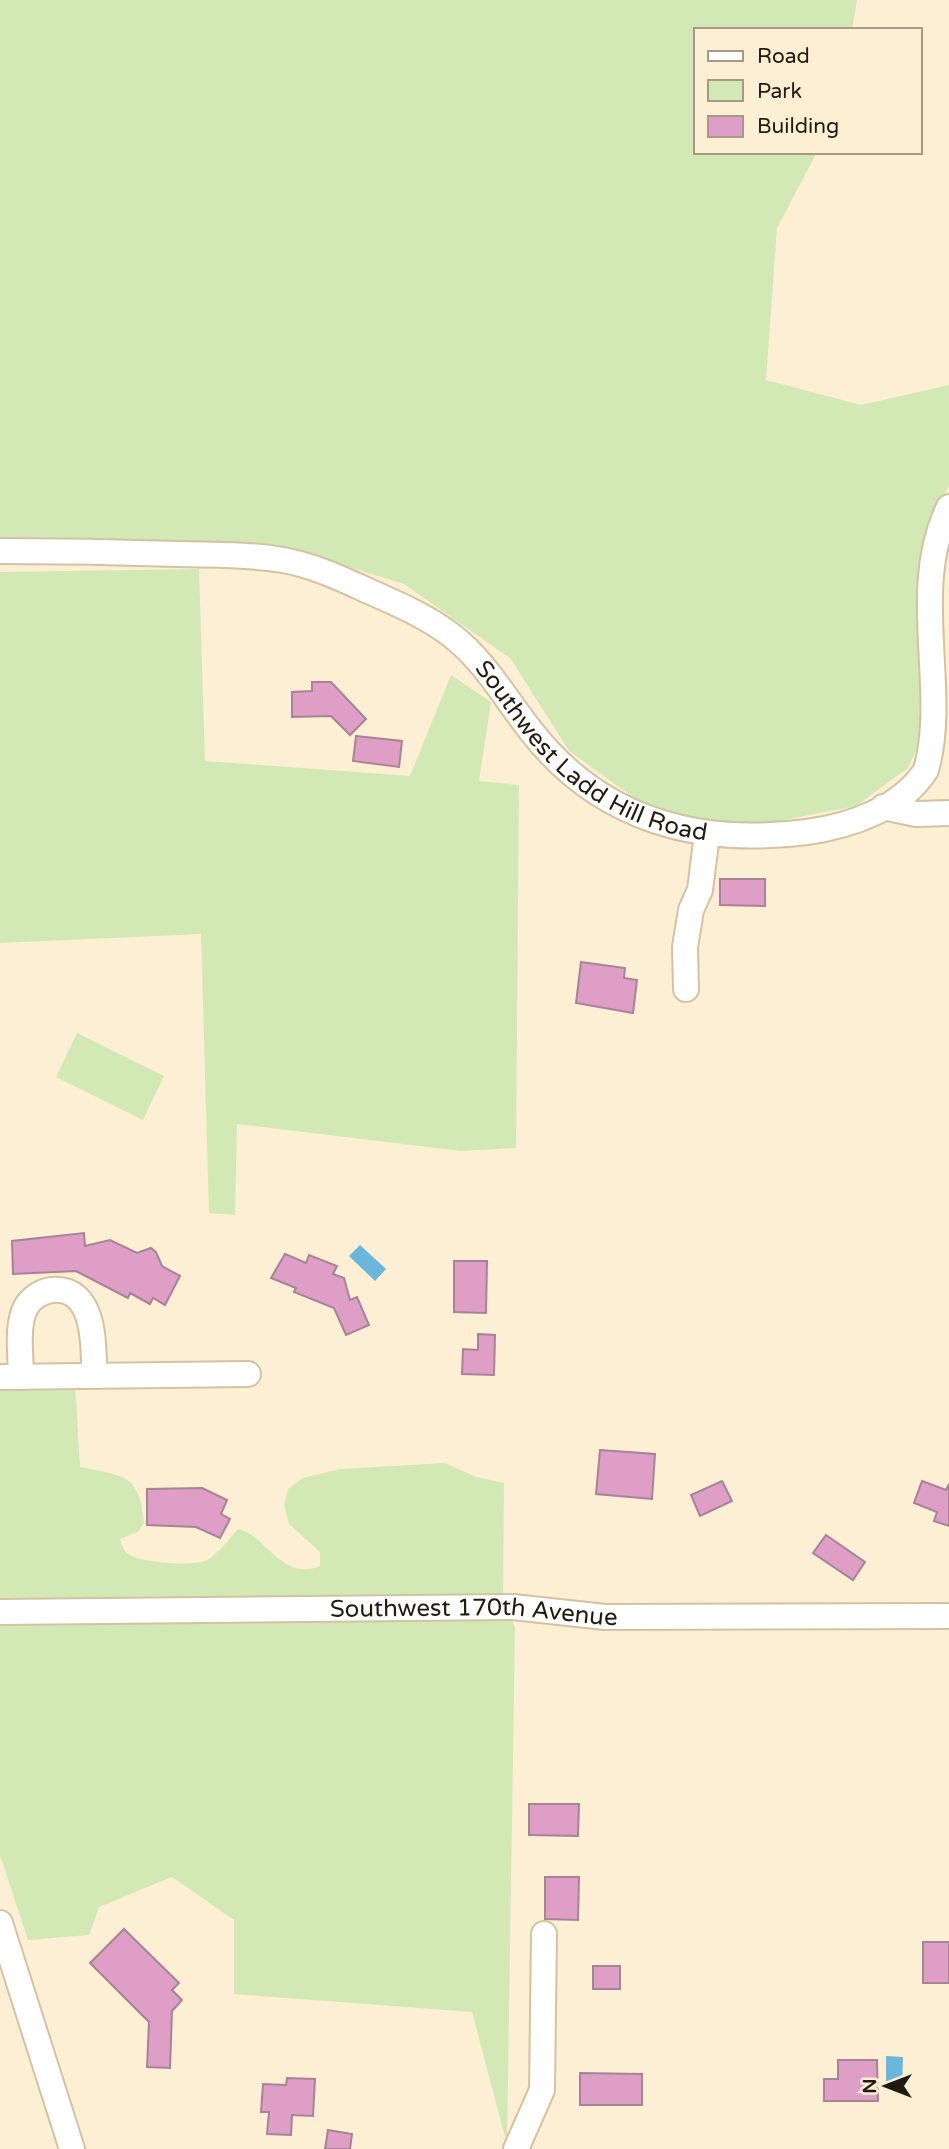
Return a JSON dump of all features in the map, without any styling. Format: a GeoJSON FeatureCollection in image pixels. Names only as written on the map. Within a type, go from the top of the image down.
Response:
{"type":"FeatureCollection","features":[{"type":"Feature","properties":{"kind":"street","name":"Southwest Ladd Hill Road"},"geometry":{"type":"LineString","coordinates":[[0,551],[250,556],[310,567],[400,606],[451,635],[481,664],[550,754],[596,792],[647,818],[707,834],[761,835],[825,829],[860,819],[883,807],[923,775],[939,744],[944,693],[934,592],[935,556],[941,524],[949,506]]}},
{"type":"Feature","properties":{"kind":"street"},"geometry":{"type":"LineString","coordinates":[[883,807],[916,814],[949,813]]}},
{"type":"Feature","properties":{"kind":"street"},"geometry":{"type":"LineString","coordinates":[[686,989],[685,947],[691,909],[700,890],[707,834]]}},
{"type":"Feature","properties":{"kind":"street"},"geometry":{"type":"LineString","coordinates":[[94,1376],[92,1325],[83,1304],[66,1291],[51,1290],[38,1294],[27,1306],[22,1319],[10,1377],[94,1376],[248,1374]]}},
{"type":"Feature","properties":{"kind":"street","name":"Southwest 170th Avenue"},"geometry":{"type":"LineString","coordinates":[[0,1612],[513,1607],[605,1617],[949,1616]]}},
{"type":"Feature","properties":{"kind":"street"},"geometry":{"type":"LineString","coordinates":[[0,1923],[72,2149]]}},
{"type":"Feature","properties":{"kind":"street"},"geometry":{"type":"LineString","coordinates":[[516,2149],[542,2090],[544,1934]]}},
{"type":"Feature","properties":{"kind":"green space"},"geometry":{"type":"Polygon","coordinates":[[[0,0],[857,0],[852,28],[694,28],[694,154],[816,154],[777,228],[766,380],[861,405],[949,385],[949,485],[924,535],[920,616],[926,728],[908,768],[856,806],[763,824],[697,826],[637,800],[569,751],[511,659],[404,584],[279,546],[0,542],[0,0]]]}},
{"type":"Feature","properties":{"kind":"green space"},"geometry":{"type":"Polygon","coordinates":[[[199,569],[205,761],[410,776],[451,675],[491,702],[479,781],[519,785],[516,1148],[461,1151],[237,1124],[235,1215],[209,1213],[201,934],[0,943],[0,572],[199,569]]]}},
{"type":"Feature","properties":{"kind":"green space"},"geometry":{"type":"Polygon","coordinates":[[[77,1033],[164,1076],[143,1120],[56,1077],[77,1033]]]}},
{"type":"Feature","properties":{"kind":"green space"},"geometry":{"type":"Polygon","coordinates":[[[0,1383],[75,1383],[80,1467],[118,1475],[133,1486],[142,1507],[144,1523],[139,1531],[120,1539],[127,1553],[142,1559],[179,1563],[201,1562],[224,1546],[238,1529],[248,1533],[275,1556],[295,1568],[320,1566],[320,1552],[289,1524],[284,1505],[288,1489],[303,1478],[340,1469],[445,1463],[476,1477],[504,1483],[503,1601],[0,1601],[0,1383]]]}},
{"type":"Feature","properties":{"kind":"green space"},"geometry":{"type":"Polygon","coordinates":[[[509,1614],[515,1627],[507,2144],[472,2012],[234,1994],[234,1920],[172,1877],[99,1907],[89,1935],[28,1940],[0,1855],[0,1621],[509,1614]]]}},
{"type":"Feature","properties":{"kind":"water"},"geometry":{"type":"Polygon","coordinates":[[[360,1245],[386,1269],[375,1281],[349,1256],[360,1245]]]}},
{"type":"Feature","properties":{"kind":"water"},"geometry":{"type":"Polygon","coordinates":[[[886,2056],[903,2057],[902,2090],[886,2090],[886,2056]]]}},
{"type":"Feature","properties":{"kind":"building"},"geometry":{"type":"Polygon","coordinates":[[[312,682],[331,682],[366,719],[350,735],[331,716],[292,717],[292,692],[312,691],[312,682]]]}},
{"type":"Feature","properties":{"kind":"building"},"geometry":{"type":"Polygon","coordinates":[[[356,736],[402,741],[399,767],[353,761],[356,736]]]}},
{"type":"Feature","properties":{"kind":"building"},"geometry":{"type":"Polygon","coordinates":[[[720,879],[765,879],[765,906],[720,905],[720,879]]]}},
{"type":"Feature","properties":{"kind":"building"},"geometry":{"type":"Polygon","coordinates":[[[581,962],[625,968],[624,978],[637,980],[633,1013],[576,1003],[581,962]]]}},
{"type":"Feature","properties":{"kind":"building"},"geometry":{"type":"Polygon","coordinates":[[[84,1233],[85,1246],[110,1240],[137,1253],[151,1248],[156,1252],[162,1266],[180,1276],[165,1305],[153,1298],[150,1304],[130,1293],[128,1298],[76,1271],[13,1274],[12,1241],[84,1233]]]}},
{"type":"Feature","properties":{"kind":"building"},"geometry":{"type":"Polygon","coordinates":[[[285,1254],[306,1263],[309,1255],[337,1266],[333,1274],[344,1278],[350,1300],[357,1297],[369,1325],[346,1335],[334,1308],[294,1292],[296,1288],[271,1278],[285,1254]]]}},
{"type":"Feature","properties":{"kind":"building"},"geometry":{"type":"Polygon","coordinates":[[[454,1261],[487,1261],[486,1313],[454,1312],[454,1261]]]}},
{"type":"Feature","properties":{"kind":"building"},"geometry":{"type":"Polygon","coordinates":[[[478,1334],[495,1335],[494,1375],[462,1374],[463,1349],[478,1350],[478,1334]]]}},
{"type":"Feature","properties":{"kind":"building"},"geometry":{"type":"Polygon","coordinates":[[[600,1450],[655,1454],[652,1499],[596,1494],[600,1450]]]}},
{"type":"Feature","properties":{"kind":"building"},"geometry":{"type":"Polygon","coordinates":[[[722,1481],[732,1501],[700,1516],[691,1495],[722,1481]]]}},
{"type":"Feature","properties":{"kind":"building"},"geometry":{"type":"Polygon","coordinates":[[[922,1481],[946,1490],[949,1484],[949,1526],[934,1521],[937,1512],[914,1503],[922,1481]]]}},
{"type":"Feature","properties":{"kind":"building"},"geometry":{"type":"Polygon","coordinates":[[[202,1488],[227,1500],[221,1514],[230,1519],[220,1538],[196,1527],[147,1525],[147,1489],[202,1488]]]}},
{"type":"Feature","properties":{"kind":"building"},"geometry":{"type":"Polygon","coordinates":[[[826,1535],[865,1562],[853,1580],[813,1553],[826,1535]]]}},
{"type":"Feature","properties":{"kind":"building"},"geometry":{"type":"Polygon","coordinates":[[[529,1804],[579,1804],[578,1836],[529,1835],[529,1804]]]}},
{"type":"Feature","properties":{"kind":"building"},"geometry":{"type":"Polygon","coordinates":[[[545,1877],[579,1877],[578,1920],[545,1919],[545,1877]]]}},
{"type":"Feature","properties":{"kind":"building"},"geometry":{"type":"Polygon","coordinates":[[[124,1929],[179,1983],[172,1990],[182,2000],[172,2011],[170,2068],[147,2067],[149,2022],[90,1963],[124,1929]]]}},
{"type":"Feature","properties":{"kind":"building"},"geometry":{"type":"Polygon","coordinates":[[[923,1942],[949,1942],[949,1983],[923,1983],[923,1942]]]}},
{"type":"Feature","properties":{"kind":"building"},"geometry":{"type":"Polygon","coordinates":[[[593,1966],[620,1966],[620,1989],[593,1989],[593,1966]]]}},
{"type":"Feature","properties":{"kind":"building"},"geometry":{"type":"Polygon","coordinates":[[[838,2060],[877,2060],[878,2101],[824,2101],[824,2079],[838,2079],[838,2060]]]}},
{"type":"Feature","properties":{"kind":"building"},"geometry":{"type":"Polygon","coordinates":[[[580,2073],[642,2074],[642,2105],[580,2105],[580,2073]]]}},
{"type":"Feature","properties":{"kind":"building"},"geometry":{"type":"Polygon","coordinates":[[[287,2078],[315,2079],[313,2116],[292,2115],[291,2135],[267,2134],[269,2112],[261,2112],[263,2084],[286,2085],[287,2078]]]}},
{"type":"Feature","properties":{"kind":"building"},"geometry":{"type":"Polygon","coordinates":[[[328,2130],[352,2134],[350,2149],[325,2149],[328,2130]]]}}]}
